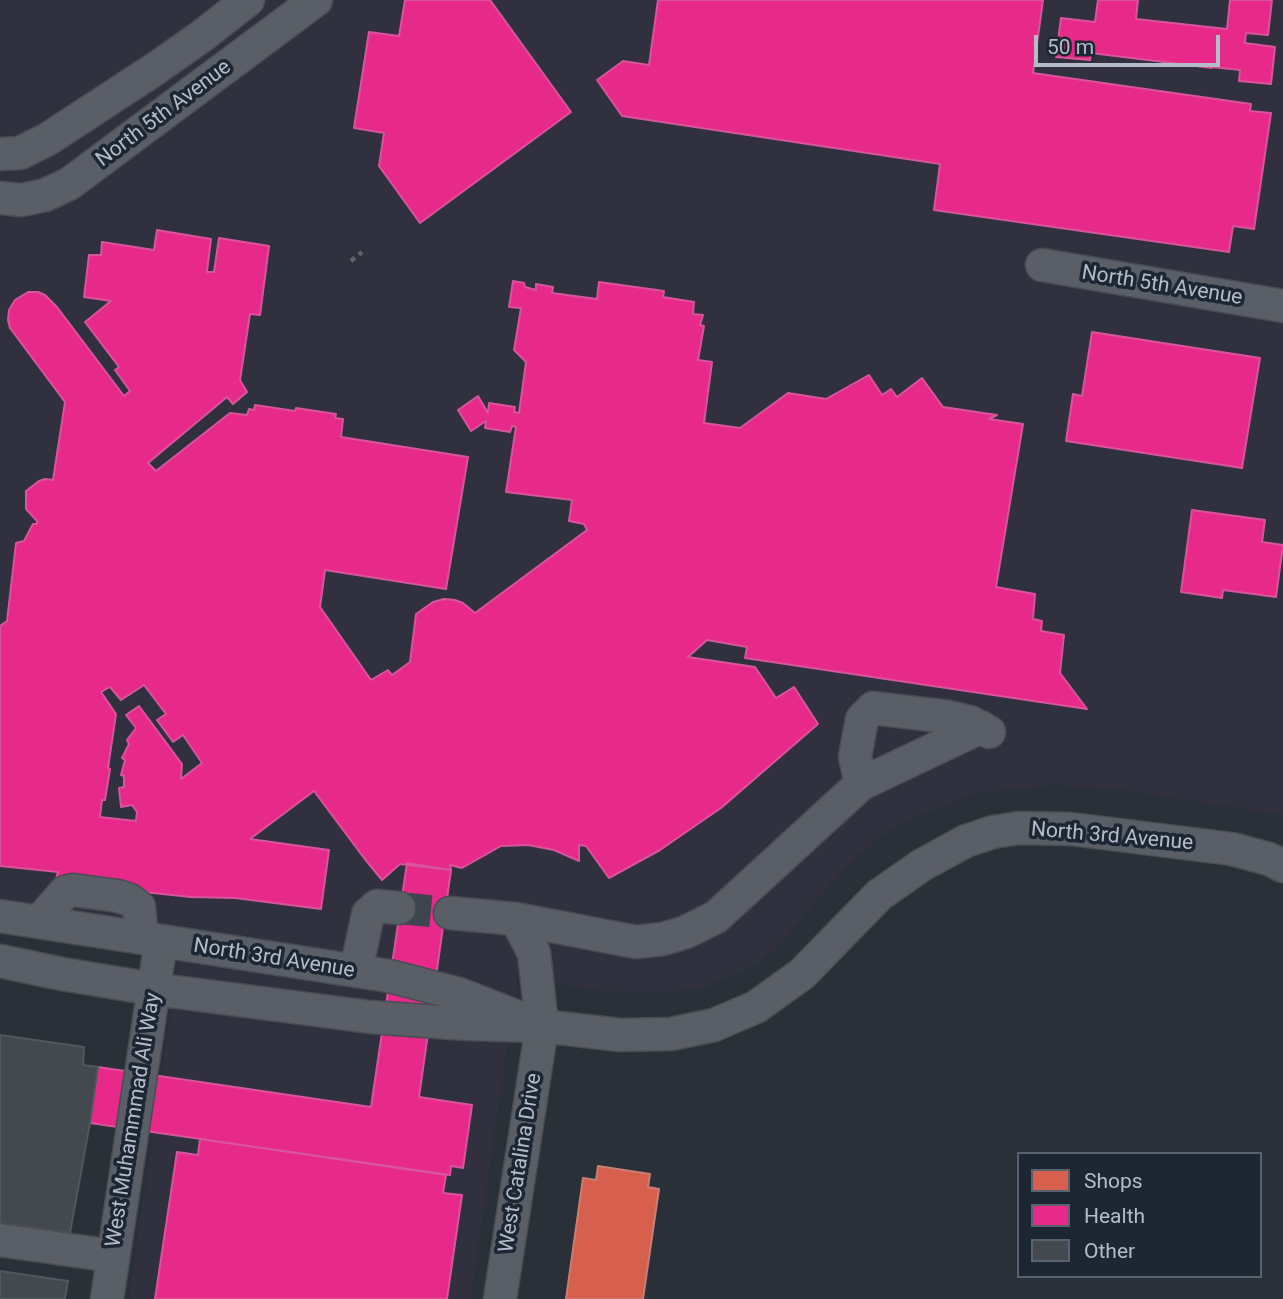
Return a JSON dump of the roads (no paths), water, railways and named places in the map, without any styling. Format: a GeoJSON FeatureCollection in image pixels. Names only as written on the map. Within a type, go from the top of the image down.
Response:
{"type":"FeatureCollection","features":[{"type":"Feature","properties":{"kind":"street","name":"North 5th Avenue"},"geometry":{"type":"LineString","coordinates":[[0,154],[20,153],[57,133],[163,64],[248,0]]}},
{"type":"Feature","properties":{"kind":"street","name":"North 5th Avenue"},"geometry":{"type":"LineString","coordinates":[[0,198],[22,200],[46,195],[69,184],[316,0]]}},
{"type":"Feature","properties":{"kind":"street","name":"North 5th Avenue"},"geometry":{"type":"LineString","coordinates":[[1042,265],[1283,306]]}},
{"type":"Feature","properties":{"kind":"street"},"geometry":{"type":"LineString","coordinates":[[450,913],[516,919],[636,942],[663,939],[686,932],[716,917],[861,783],[987,731],[970,722],[950,717],[873,708],[862,719],[855,757],[861,783]]}},
{"type":"Feature","properties":{"kind":"street","name":"North 3rd Avenue"},"geometry":{"type":"LineString","coordinates":[[0,961],[153,989],[370,1017],[542,1026],[620,1035],[671,1034],[714,1025],[756,1007],[802,974],[879,895],[922,865],[966,841],[993,832],[1018,828],[1071,829],[1232,849],[1269,859],[1283,866]]}},
{"type":"Feature","properties":{"kind":"street"},"geometry":{"type":"LineString","coordinates":[[356,971],[368,914],[377,906],[399,908]]}},
{"type":"Feature","properties":{"kind":"street","name":"North 3rd Avenue"},"geometry":{"type":"LineString","coordinates":[[0,916],[389,976],[458,994],[542,1026]]}},
{"type":"Feature","properties":{"kind":"street","name":"West Catalina Drive"},"geometry":{"type":"LineString","coordinates":[[500,1299],[542,1026],[534,953],[516,919]]}},
{"type":"Feature","properties":{"kind":"street","name":"West Muhammmad Ali Way"},"geometry":{"type":"LineString","coordinates":[[107,1299],[153,989],[151,940]]}},
{"type":"Feature","properties":{"kind":"street"},"geometry":{"type":"LineString","coordinates":[[0,1240],[113,1256]]}},
{"type":"Feature","properties":{"kind":"tunnel"},"geometry":{"type":"LineString","coordinates":[[399,908],[450,913]]}}]}
